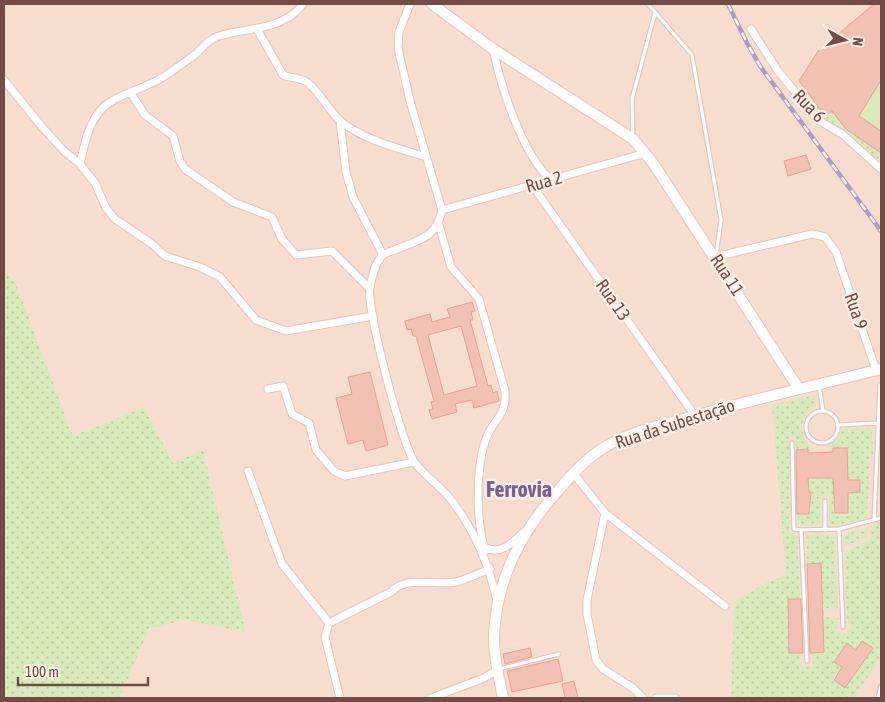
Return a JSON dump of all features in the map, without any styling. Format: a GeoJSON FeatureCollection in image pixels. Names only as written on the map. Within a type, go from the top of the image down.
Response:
{"type":"FeatureCollection","features":[{"type":"Feature","properties":{"kind":"street"},"geometry":{"type":"LineString","coordinates":[[80,164],[87,136],[99,112],[130,92],[164,76],[193,57],[209,40],[219,36],[257,30],[286,19],[303,4]]}},
{"type":"Feature","properties":{"kind":"street"},"geometry":{"type":"LineString","coordinates":[[410,4],[399,32],[398,48],[426,157],[442,210],[439,225],[451,267],[479,299],[505,391],[506,404],[488,435],[481,458],[479,481],[484,547],[498,604]]}},
{"type":"Feature","properties":{"kind":"street","name":"Rua 11"},"geometry":{"type":"LineString","coordinates":[[432,4],[493,49],[633,139],[653,163],[799,389]]}},
{"type":"Feature","properties":{"kind":"street","name":"Rua 6"},"geometry":{"type":"LineString","coordinates":[[751,29],[778,72],[818,120],[842,134],[881,169]]}},
{"type":"Feature","properties":{"kind":"street"},"geometry":{"type":"LineString","coordinates":[[257,30],[268,46],[283,75],[301,79],[309,84],[340,121],[373,139],[426,157]]}},
{"type":"Feature","properties":{"kind":"street"},"geometry":{"type":"LineString","coordinates":[[493,49],[498,72],[528,149],[540,170],[551,180]]}},
{"type":"Feature","properties":{"kind":"street"},"geometry":{"type":"LineString","coordinates":[[4,80],[43,128],[64,151],[80,164],[95,183],[106,208],[115,219],[152,244],[165,256],[200,267],[220,277],[256,320],[286,331],[373,316]]}},
{"type":"Feature","properties":{"kind":"street"},"geometry":{"type":"LineString","coordinates":[[130,92],[145,116],[173,136],[180,161],[185,169],[233,202],[272,217],[282,239],[296,255],[332,251],[370,289]]}},
{"type":"Feature","properties":{"kind":"street"},"geometry":{"type":"LineString","coordinates":[[340,121],[346,172],[353,196],[383,255]]}},
{"type":"Feature","properties":{"kind":"street","name":"Rua 2"},"geometry":{"type":"LineString","coordinates":[[442,210],[646,154]]}},
{"type":"Feature","properties":{"kind":"street","name":"Rua 13"},"geometry":{"type":"LineString","coordinates":[[532,185],[695,416]]}},
{"type":"Feature","properties":{"kind":"street"},"geometry":{"type":"LineString","coordinates":[[439,225],[427,236],[383,255],[375,268],[370,289],[373,316],[401,425],[414,462],[452,500],[472,530],[490,569]]}},
{"type":"Feature","properties":{"kind":"street","name":"Rua 9"},"geometry":{"type":"LineString","coordinates":[[715,257],[812,234],[825,237],[836,252],[878,369]]}},
{"type":"Feature","properties":{"kind":"street","name":"Rua da Subestação"},"geometry":{"type":"LineString","coordinates":[[503,698],[494,639],[498,604],[509,564],[528,529],[573,473],[588,459],[612,443],[644,430],[878,369]]}},
{"type":"Feature","properties":{"kind":"street"},"geometry":{"type":"LineString","coordinates":[[268,389],[283,386],[292,414],[309,423],[316,450],[334,471],[345,476],[414,462]]}},
{"type":"Feature","properties":{"kind":"street"},"geometry":{"type":"LineString","coordinates":[[248,471],[282,564],[329,622]]}},
{"type":"Feature","properties":{"kind":"street"},"geometry":{"type":"LineString","coordinates":[[573,473],[605,513],[725,606]]}},
{"type":"Feature","properties":{"kind":"street"},"geometry":{"type":"LineString","coordinates":[[605,513],[587,600],[596,660],[604,669],[633,688],[643,698]]}},
{"type":"Feature","properties":{"kind":"street"},"geometry":{"type":"LineString","coordinates":[[484,547],[490,550],[502,549],[528,529]]}},
{"type":"Feature","properties":{"kind":"street"},"geometry":{"type":"LineString","coordinates":[[340,698],[325,637],[329,622],[404,583],[454,582],[490,569]]}},
{"type":"Feature","properties":{"kind":"street"},"geometry":{"type":"LineString","coordinates":[[431,698],[484,678],[498,670]]}},
{"type":"Feature","properties":{"kind":"street"},"geometry":{"type":"LineString","coordinates":[[656,698],[675,698]]}},
{"type":"Feature","properties":{"kind":"lane"},"geometry":{"type":"LineString","coordinates":[[648,4],[692,54],[721,220],[715,257]]}},
{"type":"Feature","properties":{"kind":"lane"},"geometry":{"type":"LineString","coordinates":[[633,139],[632,99],[655,13]]}},
{"type":"Feature","properties":{"kind":"lane"},"geometry":{"type":"LineString","coordinates":[[819,384],[823,411]]}},
{"type":"Feature","properties":{"kind":"lane"},"geometry":{"type":"LineString","coordinates":[[874,520],[880,385]]}},
{"type":"Feature","properties":{"kind":"lane"},"geometry":{"type":"LineString","coordinates":[[823,411],[832,415],[838,425],[836,434],[829,442],[824,443],[813,441],[807,432],[807,422],[813,414],[823,411]]}},
{"type":"Feature","properties":{"kind":"lane"},"geometry":{"type":"LineString","coordinates":[[838,425],[878,423]]}},
{"type":"Feature","properties":{"kind":"lane"},"geometry":{"type":"LineString","coordinates":[[792,443],[794,529],[839,529],[881,518]]}},
{"type":"Feature","properties":{"kind":"lane"},"geometry":{"type":"LineString","coordinates":[[825,501],[825,530]]}},
{"type":"Feature","properties":{"kind":"lane"},"geometry":{"type":"LineString","coordinates":[[839,529],[843,627]]}},
{"type":"Feature","properties":{"kind":"lane"},"geometry":{"type":"LineString","coordinates":[[801,530],[807,661]]}},
{"type":"Feature","properties":{"kind":"lane"},"geometry":{"type":"LineString","coordinates":[[498,670],[559,654]]}},
{"type":"Feature","properties":{"kind":"lane"},"geometry":{"type":"LineString","coordinates":[[878,698],[881,686]]}},
{"type":"Feature","properties":{"kind":"shaded area"},"geometry":{"type":"Polygon","coordinates":[[[4,4],[881,4],[881,698],[120,698],[149,629],[184,620],[246,631],[203,449],[173,463],[144,407],[73,436],[15,281],[4,270],[4,4]]]}},
{"type":"Feature","properties":{"kind":"green space"},"geometry":{"type":"Polygon","coordinates":[[[881,80],[881,131],[859,116],[881,80]]]}},
{"type":"Feature","properties":{"kind":"green space"},"geometry":{"type":"Polygon","coordinates":[[[814,102],[825,116],[832,111],[846,129],[881,153],[881,163],[850,135],[822,118],[812,104],[814,102]]]}},
{"type":"Feature","properties":{"kind":"green space"},"geometry":{"type":"Polygon","coordinates":[[[4,270],[15,281],[73,436],[144,407],[173,463],[203,449],[246,632],[184,620],[149,629],[120,698],[4,698],[4,270]]]}},
{"type":"Feature","properties":{"kind":"green space"},"geometry":{"type":"Polygon","coordinates":[[[814,395],[816,407],[806,414],[802,424],[804,435],[811,445],[811,453],[829,452],[830,445],[840,438],[842,429],[872,428],[873,455],[870,458],[867,518],[840,525],[829,525],[829,496],[821,496],[820,525],[798,524],[795,437],[789,437],[790,532],[797,536],[800,599],[788,600],[789,653],[802,653],[799,660],[803,667],[813,666],[814,656],[810,653],[824,652],[820,563],[807,564],[807,535],[830,534],[834,536],[838,607],[836,609],[824,608],[824,617],[839,618],[836,630],[840,634],[846,634],[851,626],[847,618],[845,552],[870,540],[871,527],[881,523],[881,658],[854,698],[731,698],[734,602],[764,584],[786,575],[772,405],[814,395]]]}},
{"type":"Feature","properties":{"kind":"green space"},"geometry":{"type":"Polygon","coordinates":[[[867,528],[866,537],[844,547],[844,534],[867,528]]]}},
{"type":"Feature","properties":{"kind":"building"},"geometry":{"type":"Polygon","coordinates":[[[874,4],[881,4],[881,80],[859,116],[881,131],[881,153],[846,129],[832,111],[825,116],[799,81],[818,51],[874,4]]]}},
{"type":"Feature","properties":{"kind":"building"},"geometry":{"type":"Polygon","coordinates":[[[806,155],[811,169],[788,176],[784,161],[806,155]]]}},
{"type":"Feature","properties":{"kind":"building"},"geometry":{"type":"Polygon","coordinates":[[[472,302],[475,311],[471,312],[473,320],[470,320],[488,386],[491,385],[493,393],[497,391],[499,401],[474,408],[472,400],[455,404],[457,412],[432,419],[429,410],[433,409],[431,402],[434,401],[416,336],[413,336],[411,329],[407,330],[405,321],[430,314],[432,322],[450,317],[447,309],[472,302]],[[461,326],[428,335],[444,395],[477,386],[461,326]]]}},
{"type":"Feature","properties":{"kind":"building"},"geometry":{"type":"Polygon","coordinates":[[[370,372],[388,445],[366,451],[363,440],[348,444],[336,398],[352,394],[348,377],[370,372]]]}},
{"type":"Feature","properties":{"kind":"building"},"geometry":{"type":"Polygon","coordinates":[[[833,448],[847,448],[848,480],[860,480],[860,492],[848,493],[848,513],[835,513],[833,478],[808,478],[809,492],[811,492],[809,514],[797,514],[796,450],[808,449],[808,453],[833,452],[833,448]]]}},
{"type":"Feature","properties":{"kind":"building"},"geometry":{"type":"Polygon","coordinates":[[[821,563],[824,652],[810,653],[807,564],[821,563]]]}},
{"type":"Feature","properties":{"kind":"building"},"geometry":{"type":"Polygon","coordinates":[[[788,599],[801,599],[803,653],[789,653],[788,599]]]}},
{"type":"Feature","properties":{"kind":"building"},"geometry":{"type":"Polygon","coordinates":[[[862,641],[873,648],[845,688],[834,680],[842,667],[834,662],[847,643],[856,650],[862,641]]]}},
{"type":"Feature","properties":{"kind":"building"},"geometry":{"type":"Polygon","coordinates":[[[530,648],[532,657],[505,664],[503,654],[530,648]]]}},
{"type":"Feature","properties":{"kind":"building"},"geometry":{"type":"Polygon","coordinates":[[[558,659],[563,681],[512,692],[507,671],[558,659]]]}},
{"type":"Feature","properties":{"kind":"building"},"geometry":{"type":"Polygon","coordinates":[[[574,681],[578,698],[565,698],[562,684],[574,681]]]}},
{"type":"Feature","properties":{"kind":"railway"},"geometry":{"type":"LineString","coordinates":[[728,4],[760,66],[881,231]]}},
{"type":"Feature","properties":{"kind":"district","name":"Ferrovia"},"geometry":{"type":"Point","coordinates":[519,489]}}]}
